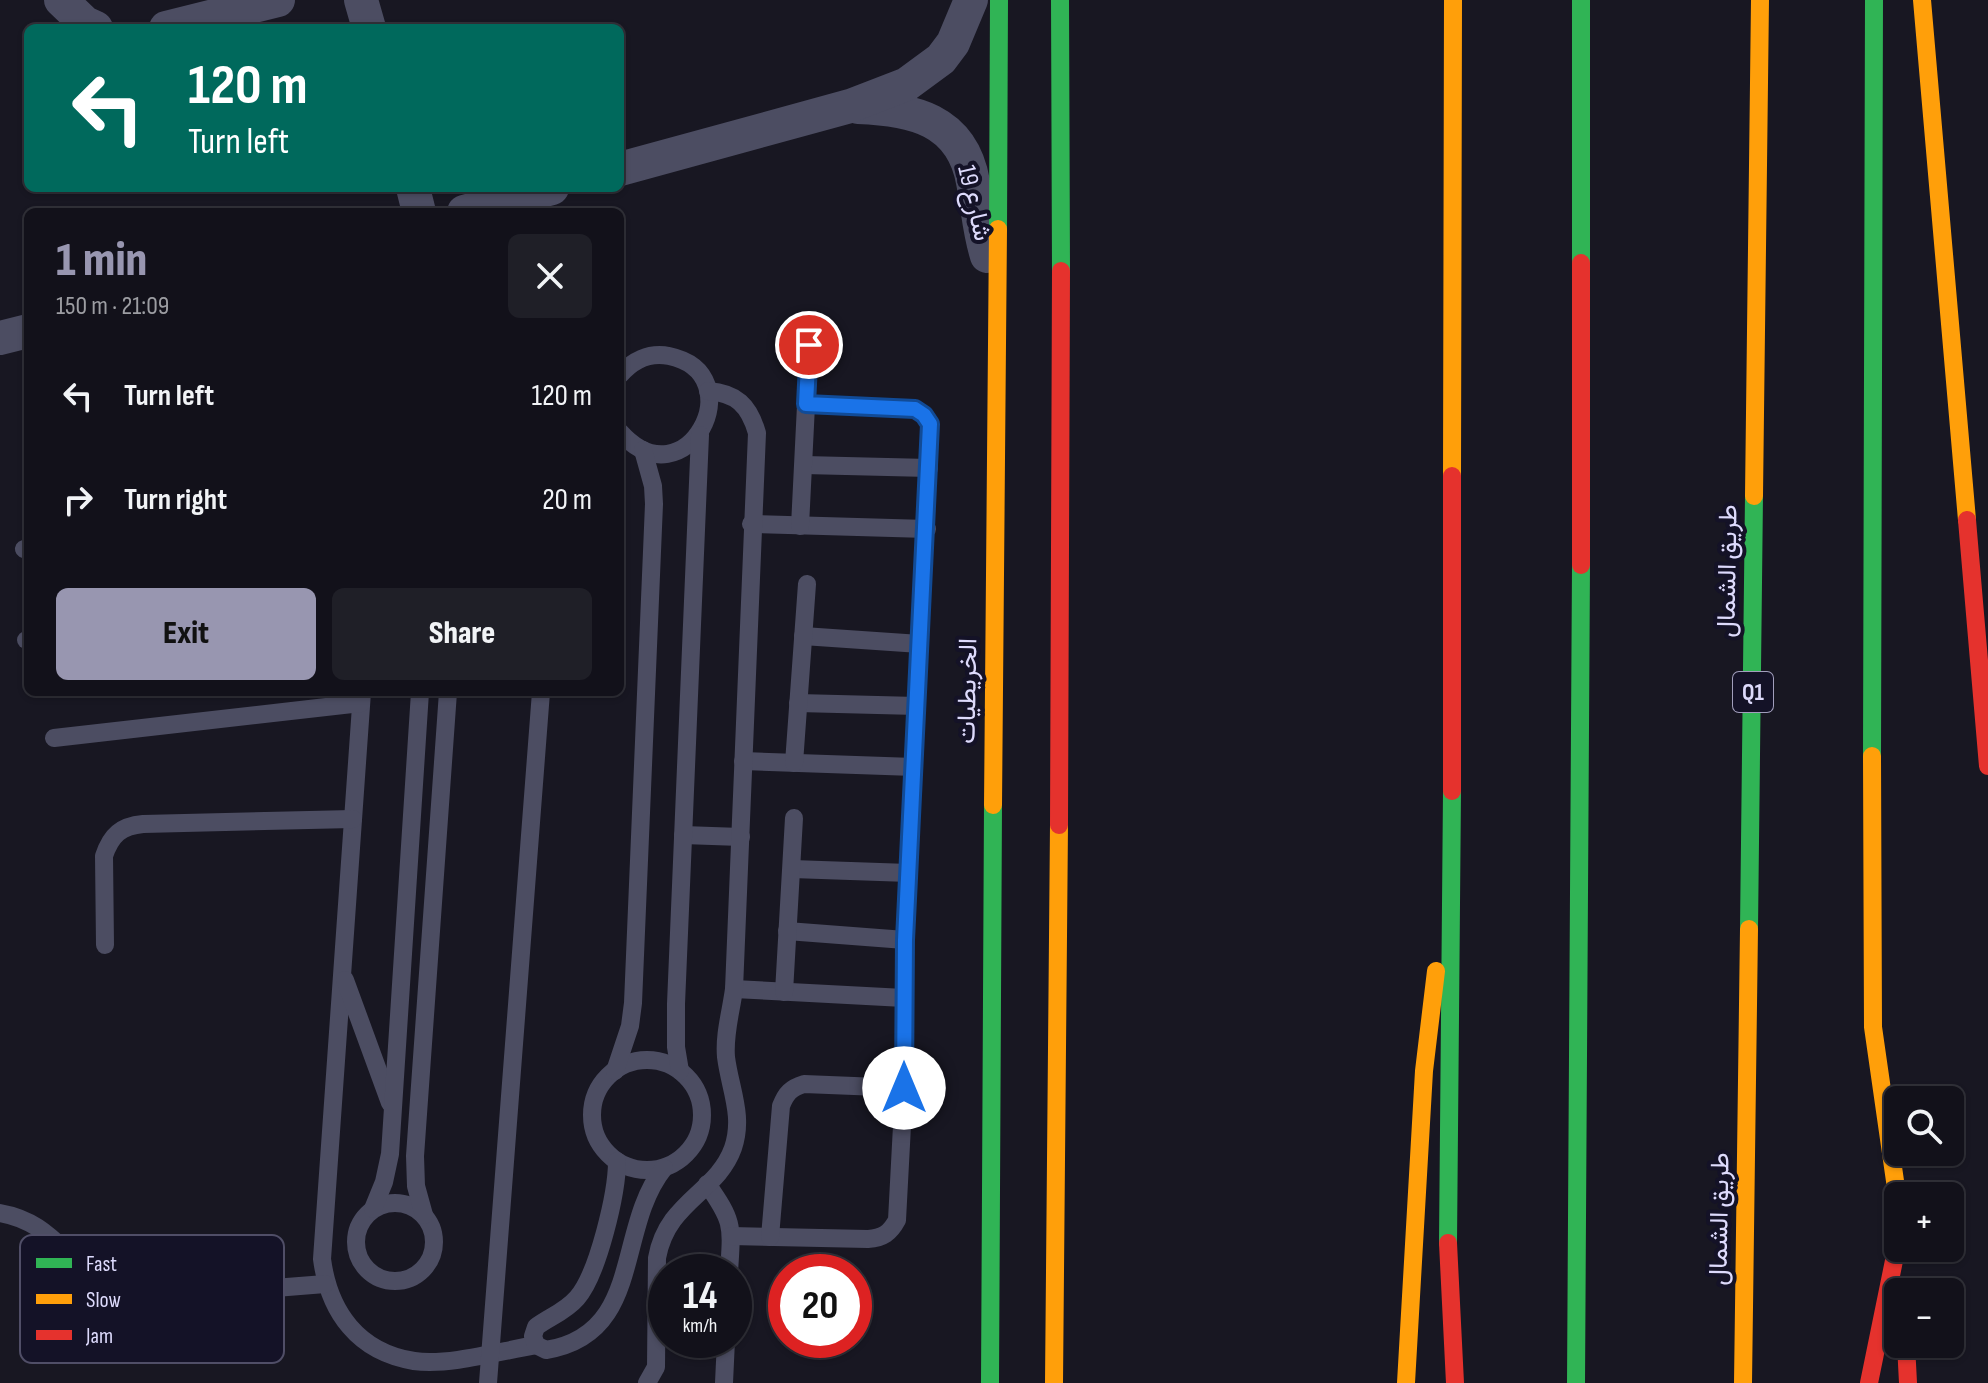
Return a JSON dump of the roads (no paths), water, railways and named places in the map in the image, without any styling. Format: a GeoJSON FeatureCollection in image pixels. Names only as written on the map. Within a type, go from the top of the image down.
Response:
{"type":"FeatureCollection","features":[{"type":"Feature","properties":{"kind":"main road","name":"الخريطيات"},"geometry":{"type":"LineString","coordinates":[[990,1383],[989,1091],[999,282],[999,0]]}},
{"type":"Feature","properties":{"kind":"main road"},"geometry":{"type":"LineString","coordinates":[[1054,1383],[1062,416],[1060,0]]}},
{"type":"Feature","properties":{"kind":"main road"},"geometry":{"type":"LineString","coordinates":[[1576,1383],[1581,783],[1581,0]]}},
{"type":"Feature","properties":{"kind":"main road","name":"طريق الشمال"},"geometry":{"type":"LineString","coordinates":[[1743,1383],[1760,0]]}},
{"type":"Feature","properties":{"kind":"main road"},"geometry":{"type":"LineString","coordinates":[[1874,0],[1871,512],[1873,1027],[1895,1182]]}},
{"type":"Feature","properties":{"kind":"main road"},"geometry":{"type":"LineString","coordinates":[[1922,0],[1988,766]]}},
{"type":"Feature","properties":{"kind":"main road"},"geometry":{"type":"LineString","coordinates":[[1438,1383],[1447,1268],[1451,1075],[1453,3]]}},
{"type":"Feature","properties":{"kind":"main road"},"geometry":{"type":"LineString","coordinates":[[1406,1383],[1424,1071],[1449,865]]}},
{"type":"Feature","properties":{"kind":"main road"},"geometry":{"type":"LineString","coordinates":[[1869,1383],[1894,1262]]}},
{"type":"Feature","properties":{"kind":"main road"},"geometry":{"type":"LineString","coordinates":[[1447,1268],[1455,1383]]}},
{"type":"Feature","properties":{"kind":"main road"},"geometry":{"type":"LineString","coordinates":[[1907,1358],[1908,1383]]}},
{"type":"Feature","properties":{"kind":"street"},"geometry":{"type":"LineString","coordinates":[[61,0],[87,24]]}},
{"type":"Feature","properties":{"kind":"street"},"geometry":{"type":"LineString","coordinates":[[182,24],[278,0]]}},
{"type":"Feature","properties":{"kind":"street"},"geometry":{"type":"LineString","coordinates":[[361,0],[368,24]]}},
{"type":"Feature","properties":{"kind":"street","name":"شارع 19"},"geometry":{"type":"LineString","coordinates":[[624,168],[850,106],[907,84],[941,59],[953,43],[971,0]]}},
{"type":"Feature","properties":{"kind":"street","name":"شارع 19"},"geometry":{"type":"LineString","coordinates":[[850,106],[898,109],[934,122],[948,134],[969,165],[983,243],[999,282]]}},
{"type":"Feature","properties":{"kind":"street"},"geometry":{"type":"LineString","coordinates":[[479,208],[537,192]]}},
{"type":"Feature","properties":{"kind":"street"},"geometry":{"type":"LineString","coordinates":[[0,338],[24,332]]}},
{"type":"Feature","properties":{"kind":"lane"},"geometry":{"type":"LineString","coordinates":[[800,526],[809,345]]}},
{"type":"Feature","properties":{"kind":"lane"},"geometry":{"type":"LineString","coordinates":[[624,371],[647,356],[662,354],[677,358],[691,365],[701,377],[708,391],[710,406],[700,435],[674,452],[658,453],[628,442]]}},
{"type":"Feature","properties":{"kind":"lane"},"geometry":{"type":"LineString","coordinates":[[647,1383],[656,1367],[657,1258],[660,1241],[668,1225],[707,1184],[731,1152],[738,1129],[726,1037],[734,989],[757,433],[752,415],[741,401],[726,392],[708,391]]}},
{"type":"Feature","properties":{"kind":"lane"},"geometry":{"type":"LineString","coordinates":[[731,1236],[881,1238],[891,1231],[897,1220],[904,1088],[905,940],[930,424],[915,409],[806,404]]}},
{"type":"Feature","properties":{"kind":"lane"},"geometry":{"type":"LineString","coordinates":[[680,1071],[676,1047],[676,1004],[700,435]]}},
{"type":"Feature","properties":{"kind":"lane"},"geometry":{"type":"LineString","coordinates":[[615,1071],[630,1026],[634,988],[654,504],[653,486],[628,442]]}},
{"type":"Feature","properties":{"kind":"lane"},"geometry":{"type":"LineString","coordinates":[[804,465],[929,468]]}},
{"type":"Feature","properties":{"kind":"lane"},"geometry":{"type":"LineString","coordinates":[[751,524],[927,529]]}},
{"type":"Feature","properties":{"kind":"lane"},"geometry":{"type":"LineString","coordinates":[[794,763],[807,584]]}},
{"type":"Feature","properties":{"kind":"lane"},"geometry":{"type":"LineString","coordinates":[[803,636],[920,644]]}},
{"type":"Feature","properties":{"kind":"lane"},"geometry":{"type":"LineString","coordinates":[[373,1209],[388,1168],[420,696]]}},
{"type":"Feature","properties":{"kind":"lane"},"geometry":{"type":"LineString","coordinates":[[424,1215],[413,1206],[386,1203],[363,1218],[355,1244],[366,1269],[390,1281],[417,1275],[427,1265],[435,1240],[416,1186],[415,1156],[448,696]]}},
{"type":"Feature","properties":{"kind":"lane"},"geometry":{"type":"LineString","coordinates":[[488,1383],[541,696]]}},
{"type":"Feature","properties":{"kind":"lane"},"geometry":{"type":"LineString","coordinates":[[54,738],[362,698],[322,1259],[325,1284],[335,1307],[368,1344],[391,1355],[415,1361],[441,1361],[536,1345],[546,1350],[556,1349],[581,1339],[605,1319],[618,1292],[647,1194],[664,1168]]}},
{"type":"Feature","properties":{"kind":"lane"},"geometry":{"type":"LineString","coordinates":[[798,703],[917,706]]}},
{"type":"Feature","properties":{"kind":"lane"},"geometry":{"type":"LineString","coordinates":[[743,761],[914,767]]}},
{"type":"Feature","properties":{"kind":"lane"},"geometry":{"type":"LineString","coordinates":[[784,992],[794,818]]}},
{"type":"Feature","properties":{"kind":"lane"},"geometry":{"type":"LineString","coordinates":[[105,945],[104,856],[108,842],[117,831],[129,825],[143,824],[353,819]]}},
{"type":"Feature","properties":{"kind":"lane"},"geometry":{"type":"LineString","coordinates":[[683,835],[741,837]]}},
{"type":"Feature","properties":{"kind":"lane"},"geometry":{"type":"LineString","coordinates":[[792,869],[909,873]]}},
{"type":"Feature","properties":{"kind":"lane"},"geometry":{"type":"LineString","coordinates":[[787,931],[905,940]]}},
{"type":"Feature","properties":{"kind":"lane"},"geometry":{"type":"LineString","coordinates":[[342,974],[393,1111]]}},
{"type":"Feature","properties":{"kind":"lane"},"geometry":{"type":"LineString","coordinates":[[734,989],[904,998]]}},
{"type":"Feature","properties":{"kind":"lane"},"geometry":{"type":"LineString","coordinates":[[647,1060],[665,1063],[680,1071],[692,1083],[700,1099],[700,1132],[692,1148],[680,1160],[664,1168],[631,1168],[617,1161],[604,1149],[592,1116],[594,1099],[602,1083],[630,1063],[647,1060]]}},
{"type":"Feature","properties":{"kind":"lane"},"geometry":{"type":"LineString","coordinates":[[770,1237],[781,1106],[785,1095],[793,1087],[804,1084],[904,1088]]}},
{"type":"Feature","properties":{"kind":"lane"},"geometry":{"type":"LineString","coordinates":[[536,1345],[533,1336],[536,1327],[567,1308],[586,1285],[612,1202],[617,1161]]}},
{"type":"Feature","properties":{"kind":"lane"},"geometry":{"type":"LineString","coordinates":[[707,1184],[725,1210],[731,1236],[730,1254]]}},
{"type":"Feature","properties":{"kind":"lane"},"geometry":{"type":"LineString","coordinates":[[0,1213],[36,1225],[50,1235]]}},
{"type":"Feature","properties":{"kind":"lane"},"geometry":{"type":"LineString","coordinates":[[284,1287],[325,1284]]}},
{"type":"Feature","properties":{"kind":"lane"},"geometry":{"type":"LineString","coordinates":[[724,1383],[725,1358]]}}]}
